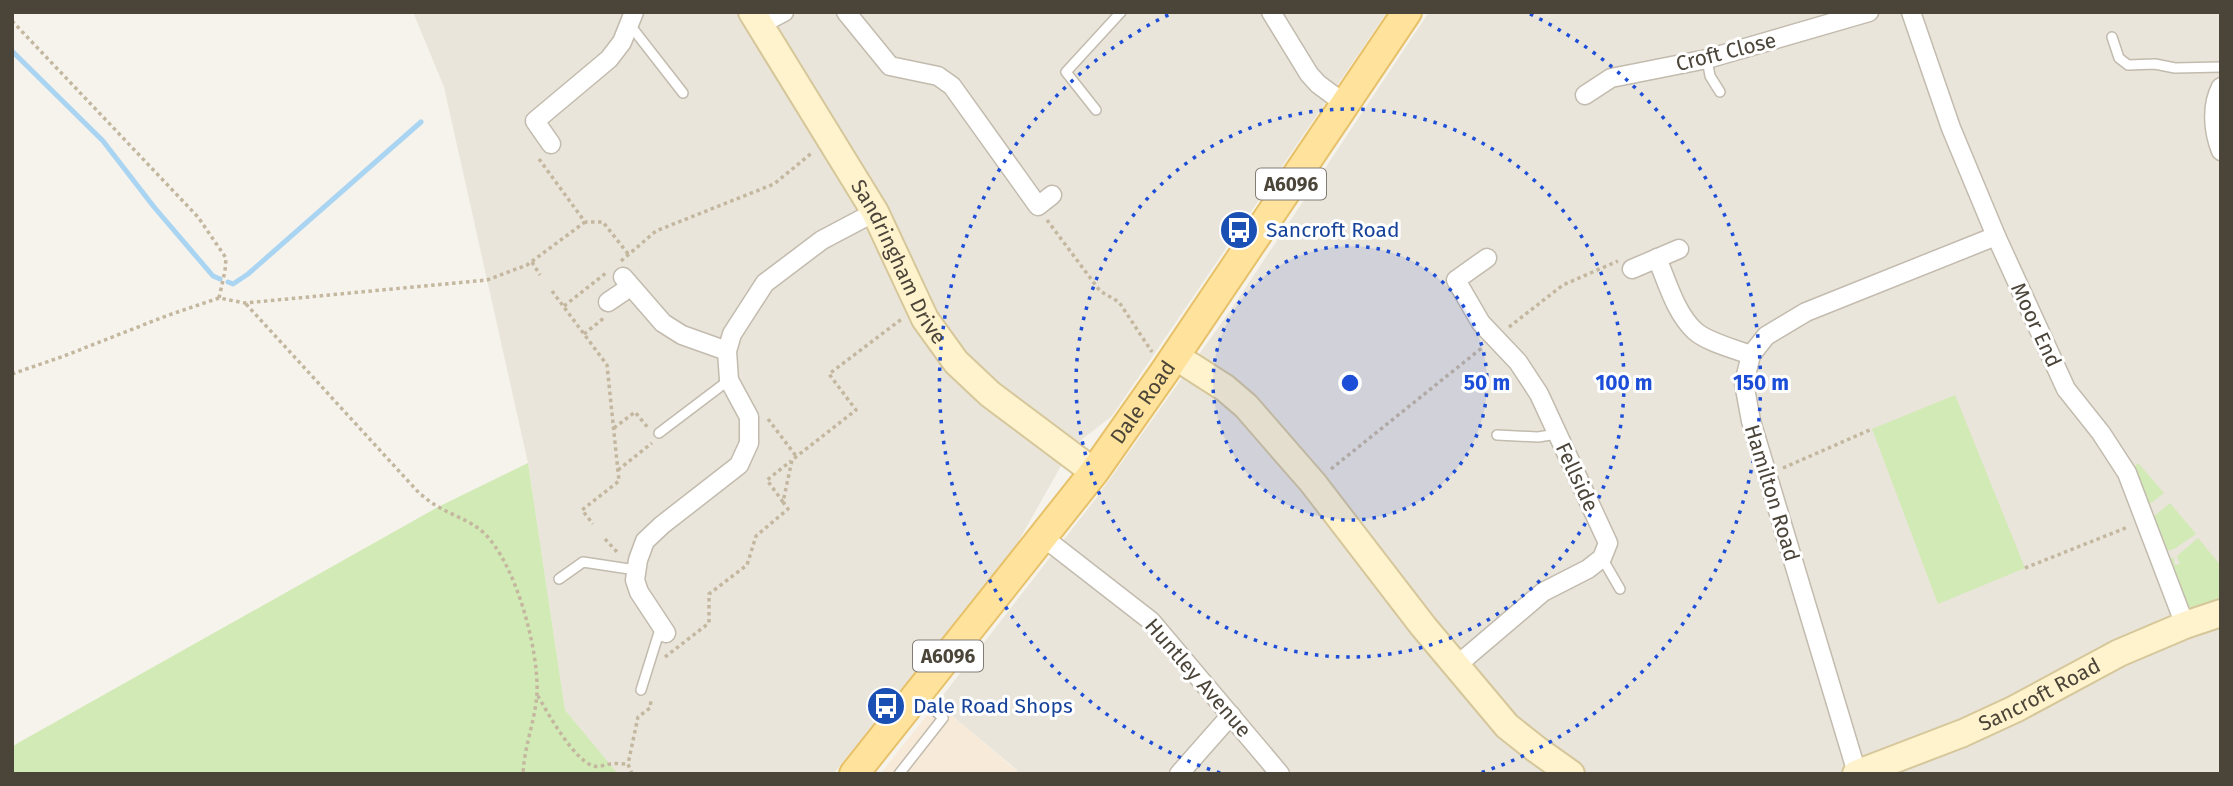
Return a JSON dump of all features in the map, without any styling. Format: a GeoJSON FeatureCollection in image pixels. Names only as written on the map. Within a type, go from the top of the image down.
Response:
{"type":"FeatureCollection","features":[{"type":"Feature","properties":{"kind":"main road","name":"Dale Road"},"geometry":{"type":"LineString","coordinates":[[854,774],[1094,471],[1407,12]]}},
{"type":"Feature","properties":{"kind":"street"},"geometry":{"type":"LineString","coordinates":[[846,12],[890,66],[938,76],[947,81],[1045,200]]}},
{"type":"Feature","properties":{"kind":"street"},"geometry":{"type":"LineString","coordinates":[[1271,12],[1309,74],[1318,85],[1345,104]]}},
{"type":"Feature","properties":{"kind":"street","name":"Croft Close"},"geometry":{"type":"LineString","coordinates":[[1585,95],[1611,78],[1707,59],[1869,12]]}},
{"type":"Feature","properties":{"kind":"street","name":"Moor End"},"geometry":{"type":"LineString","coordinates":[[1911,12],[1951,128],[1996,236],[2066,389],[2101,433],[2127,473],[2185,625]]}},
{"type":"Feature","properties":{"kind":"street","name":"Sandringham Drive"},"geometry":{"type":"LineString","coordinates":[[766,16],[831,138],[875,212],[925,319],[956,362],[990,394],[1094,471]]}},
{"type":"Feature","properties":{"kind":"street"},"geometry":{"type":"LineString","coordinates":[[544,150],[535,121],[608,59],[622,42],[632,18]]}},
{"type":"Feature","properties":{"kind":"street"},"geometry":{"type":"LineString","coordinates":[[2221,87],[2215,97],[2214,126],[2221,151]]}},
{"type":"Feature","properties":{"kind":"street"},"geometry":{"type":"LineString","coordinates":[[664,629],[639,593],[635,580],[645,541],[740,465],[749,443],[749,417],[729,380],[727,351],[732,334],[765,283],[822,240],[875,212]]}},
{"type":"Feature","properties":{"kind":"street"},"geometry":{"type":"LineString","coordinates":[[1657,258],[1678,307],[1694,330],[1702,336],[1751,355],[1766,336],[1806,312],[1996,236]]}},
{"type":"Feature","properties":{"kind":"street"},"geometry":{"type":"LineString","coordinates":[[1632,269],[1679,249]]}},
{"type":"Feature","properties":{"kind":"street","name":"Fellside"},"geometry":{"type":"LineString","coordinates":[[1487,258],[1456,281],[1482,323],[1518,362],[1539,394],[1608,543],[1602,558]]}},
{"type":"Feature","properties":{"kind":"street"},"geometry":{"type":"LineString","coordinates":[[608,302],[626,282],[663,323],[681,335],[727,351]]}},
{"type":"Feature","properties":{"kind":"street","name":"Hamilton Road"},"geometry":{"type":"LineString","coordinates":[[1751,355],[1744,383],[1751,421],[1857,774]]}},
{"type":"Feature","properties":{"kind":"street"},"geometry":{"type":"LineString","coordinates":[[1170,363],[1225,388],[1246,407],[1313,484],[1456,666],[1507,726],[1571,774]]}},
{"type":"Feature","properties":{"kind":"street","name":"Huntley Avenue"},"geometry":{"type":"LineString","coordinates":[[1043,537],[1151,621],[1280,774]]}},
{"type":"Feature","properties":{"kind":"street"},"geometry":{"type":"LineString","coordinates":[[1456,666],[1543,592],[1588,569],[1602,558]]}},
{"type":"Feature","properties":{"kind":"street","name":"Sancroft Road"},"geometry":{"type":"LineString","coordinates":[[1857,774],[1963,733],[2015,709],[2119,653],[2221,613]]}},
{"type":"Feature","properties":{"kind":"street"},"geometry":{"type":"LineString","coordinates":[[1179,774],[1231,715]]}},
{"type":"Feature","properties":{"kind":"lane"},"geometry":{"type":"LineString","coordinates":[[1096,110],[1066,72],[1121,12]]}},
{"type":"Feature","properties":{"kind":"lane"},"geometry":{"type":"LineString","coordinates":[[632,18],[683,93]]}},
{"type":"Feature","properties":{"kind":"lane"},"geometry":{"type":"LineString","coordinates":[[2112,37],[2119,58],[2128,65],[2221,67]]}},
{"type":"Feature","properties":{"kind":"lane"},"geometry":{"type":"LineString","coordinates":[[1707,59],[1710,76],[1720,92]]}},
{"type":"Feature","properties":{"kind":"lane"},"geometry":{"type":"LineString","coordinates":[[658,436],[729,380]]}},
{"type":"Feature","properties":{"kind":"lane"},"geometry":{"type":"LineString","coordinates":[[1497,435],[1538,437],[1557,433]]}},
{"type":"Feature","properties":{"kind":"lane"},"geometry":{"type":"LineString","coordinates":[[1602,558],[1620,589]]}},
{"type":"Feature","properties":{"kind":"lane"},"geometry":{"type":"LineString","coordinates":[[559,579],[583,562],[636,570]]}},
{"type":"Feature","properties":{"kind":"lane"},"geometry":{"type":"LineString","coordinates":[[641,690],[664,629]]}},
{"type":"Feature","properties":{"kind":"lane"},"geometry":{"type":"LineString","coordinates":[[899,774],[943,718],[917,695]]}},
{"type":"Feature","properties":{"kind":"path"},"geometry":{"type":"LineString","coordinates":[[12,21],[198,217],[226,258],[219,298]]}},
{"type":"Feature","properties":{"kind":"path"},"geometry":{"type":"LineString","coordinates":[[564,306],[656,231],[774,184],[831,138]]}},
{"type":"Feature","properties":{"kind":"path"},"geometry":{"type":"LineString","coordinates":[[544,150],[585,222]]}},
{"type":"Feature","properties":{"kind":"path"},"geometry":{"type":"LineString","coordinates":[[1045,200],[1100,291],[1119,302],[1170,363]]}},
{"type":"Feature","properties":{"kind":"path"},"geometry":{"type":"LineString","coordinates":[[12,374],[219,298],[245,303],[487,280],[531,261],[585,222],[603,222],[629,255]]}},
{"type":"Feature","properties":{"kind":"path"},"geometry":{"type":"LineString","coordinates":[[531,261],[540,275]]}},
{"type":"Feature","properties":{"kind":"path"},"geometry":{"type":"LineString","coordinates":[[1313,484],[1563,285],[1619,261],[1632,269]]}},
{"type":"Feature","properties":{"kind":"path"},"geometry":{"type":"LineString","coordinates":[[552,291],[607,365],[619,481],[582,510],[593,524]]}},
{"type":"Feature","properties":{"kind":"path"},"geometry":{"type":"LineString","coordinates":[[584,334],[603,319],[608,302]]}},
{"type":"Feature","properties":{"kind":"path"},"geometry":{"type":"LineString","coordinates":[[245,303],[420,494],[484,533],[501,555],[514,579],[535,664],[537,694],[523,774]]}},
{"type":"Feature","properties":{"kind":"path"},"geometry":{"type":"LineString","coordinates":[[659,662],[709,623],[709,594],[747,565],[756,536],[788,509],[767,480],[856,410],[829,374],[919,306]]}},
{"type":"Feature","properties":{"kind":"path"},"geometry":{"type":"LineString","coordinates":[[614,428],[635,412],[658,436],[618,470]]}},
{"type":"Feature","properties":{"kind":"path"},"geometry":{"type":"LineString","coordinates":[[768,419],[794,458],[783,502]]}},
{"type":"Feature","properties":{"kind":"path"},"geometry":{"type":"LineString","coordinates":[[1768,474],[1872,429]]}},
{"type":"Feature","properties":{"kind":"path"},"geometry":{"type":"LineString","coordinates":[[2025,568],[2146,520]]}},
{"type":"Feature","properties":{"kind":"path"},"geometry":{"type":"LineString","coordinates":[[537,694],[555,725],[589,764],[596,767],[628,764]]}},
{"type":"Feature","properties":{"kind":"shaded area"},"geometry":{"type":"Polygon","coordinates":[[[413,12],[1387,12],[1112,416],[1071,448],[1008,560],[833,774],[616,774],[565,710],[528,463],[444,87],[413,12]]]}},
{"type":"Feature","properties":{"kind":"shaded area"},"geometry":{"type":"Polygon","coordinates":[[[1429,12],[2221,12],[2221,774],[1015,774],[1017,770],[937,703],[1097,497],[1230,311],[1429,12]]]}},
{"type":"Feature","properties":{"kind":"shaded area"},"geometry":{"type":"Polygon","coordinates":[[[937,703],[1017,771],[1015,774],[880,774],[937,703]]]}},
{"type":"Feature","properties":{"kind":"green space"},"geometry":{"type":"Polygon","coordinates":[[[1955,395],[2025,568],[1938,604],[1872,429],[1955,395]]]}},
{"type":"Feature","properties":{"kind":"green space"},"geometry":{"type":"Polygon","coordinates":[[[528,463],[565,710],[618,774],[12,774],[12,747],[18,743],[438,507],[528,463]]]}},
{"type":"Feature","properties":{"kind":"green space"},"geometry":{"type":"Polygon","coordinates":[[[2138,463],[2164,493],[2151,503],[2145,503],[2132,469],[2138,463]]]}},
{"type":"Feature","properties":{"kind":"green space"},"geometry":{"type":"Polygon","coordinates":[[[2170,503],[2196,534],[2174,549],[2163,552],[2152,518],[2170,503]]]}},
{"type":"Feature","properties":{"kind":"green space"},"geometry":{"type":"Polygon","coordinates":[[[2198,538],[2221,566],[2221,600],[2196,608],[2187,606],[2168,562],[2173,557],[2175,565],[2180,564],[2177,556],[2198,538]]]}},
{"type":"Feature","properties":{"kind":"waterway"},"geometry":{"type":"LineString","coordinates":[[12,51],[103,141],[154,207],[213,276],[220,279]]}},
{"type":"Feature","properties":{"kind":"waterway"},"geometry":{"type":"LineString","coordinates":[[228,282],[233,284],[248,274],[421,122]]}},
{"type":"Feature","properties":{"kind":"place","name":"Sancroft Road"},"geometry":{"type":"Point","coordinates":[1239,230]}},
{"type":"Feature","properties":{"kind":"place","name":"Dale Road Shops"},"geometry":{"type":"Point","coordinates":[886,706]}}]}
